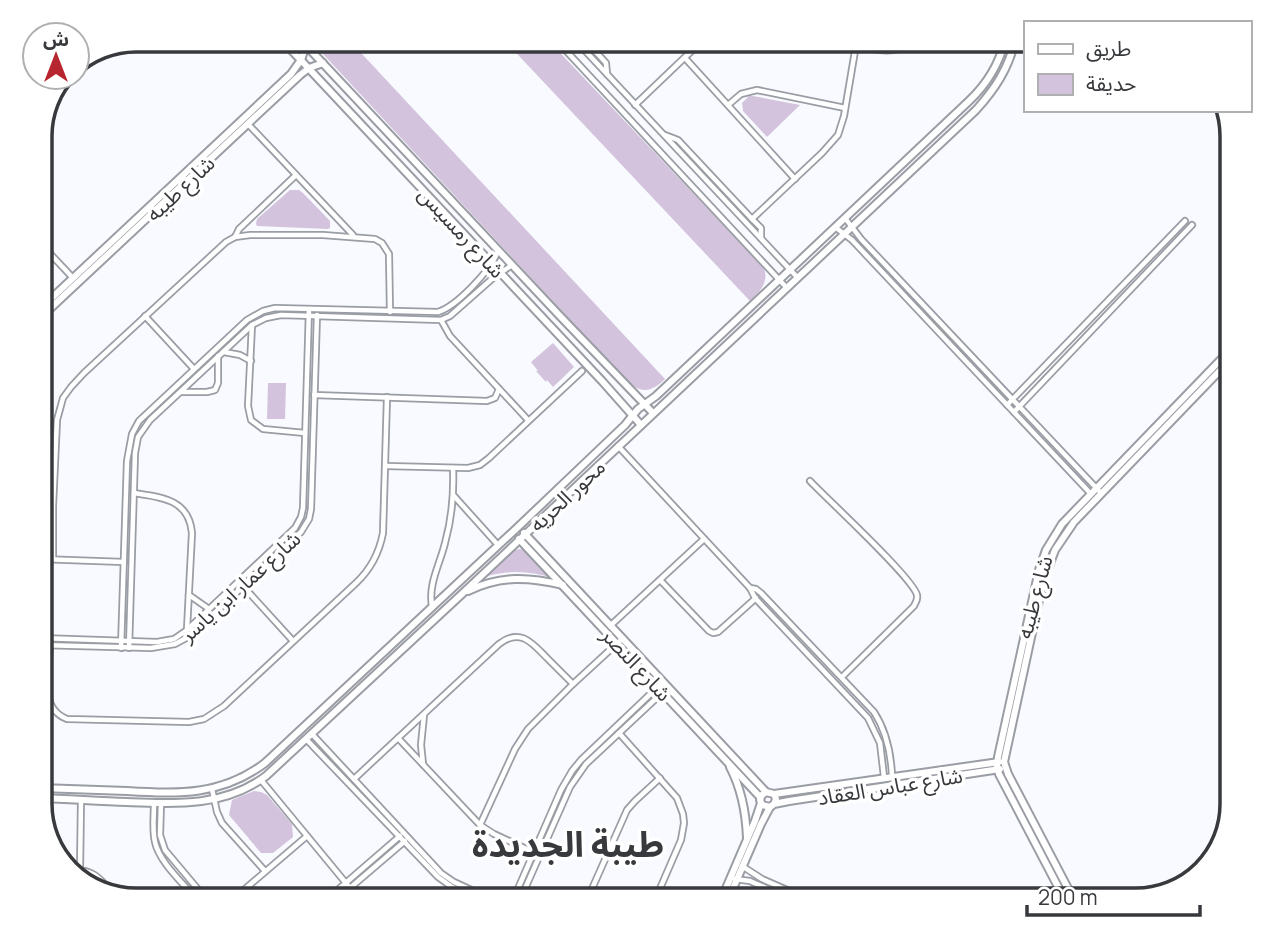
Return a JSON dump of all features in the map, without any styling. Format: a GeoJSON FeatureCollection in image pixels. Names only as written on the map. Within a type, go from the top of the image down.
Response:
{"type":"FeatureCollection","features":[{"type":"Feature","properties":{"kind":"main road","name":"شارع رمسيس"},"geometry":{"type":"LineString","coordinates":[[294,53],[641,425]]}},
{"type":"Feature","properties":{"kind":"main road","name":"شارع طيبه"},"geometry":{"type":"LineString","coordinates":[[53,305],[291,74],[301,60],[302,53]]}},
{"type":"Feature","properties":{"kind":"main road","name":"شارع رمسيس"},"geometry":{"type":"LineString","coordinates":[[314,53],[653,413]]}},
{"type":"Feature","properties":{"kind":"main road","name":"محور الحريه"},"geometry":{"type":"LineString","coordinates":[[53,789],[185,793],[212,789],[239,779],[265,763],[982,88],[996,67],[1001,53]]}},
{"type":"Feature","properties":{"kind":"main road","name":"محور الحريه"},"geometry":{"type":"LineString","coordinates":[[53,799],[186,803],[236,793],[261,779],[463,593],[985,100],[1004,72],[1011,53]]}},
{"type":"Feature","properties":{"kind":"main road","name":"شارع طيبه"},"geometry":{"type":"LineString","coordinates":[[53,297],[300,75],[323,63]]}},
{"type":"Feature","properties":{"kind":"main road","name":"شارع طيبه"},"geometry":{"type":"LineString","coordinates":[[1188,399],[1220,362]]}},
{"type":"Feature","properties":{"kind":"main road","name":"شارع طيبه"},"geometry":{"type":"LineString","coordinates":[[1001,766],[1030,601],[1042,560],[1056,533],[1220,369]]}},
{"type":"Feature","properties":{"kind":"main road"},"geometry":{"type":"LineString","coordinates":[[600,449],[607,457]]}},
{"type":"Feature","properties":{"kind":"main road","name":"شارع النصر"},"geometry":{"type":"LineString","coordinates":[[515,529],[765,796]]}},
{"type":"Feature","properties":{"kind":"main road"},"geometry":{"type":"LineString","coordinates":[[463,593],[486,583],[511,579],[566,583]]}},
{"type":"Feature","properties":{"kind":"main road","name":"شارع النصر"},"geometry":{"type":"LineString","coordinates":[[663,687],[727,759],[765,796]]}},
{"type":"Feature","properties":{"kind":"main road"},"geometry":{"type":"LineString","coordinates":[[727,759],[743,796],[747,840]]}},
{"type":"Feature","properties":{"kind":"main road"},"geometry":{"type":"LineString","coordinates":[[1001,766],[1059,888]]}},
{"type":"Feature","properties":{"kind":"main road"},"geometry":{"type":"LineString","coordinates":[[1001,766],[1067,888]]}},
{"type":"Feature","properties":{"kind":"main road","name":"شارع عباس العقاد"},"geometry":{"type":"LineString","coordinates":[[765,796],[888,777],[1001,766]]}},
{"type":"Feature","properties":{"kind":"main road","name":"شارع عباس العقاد"},"geometry":{"type":"LineString","coordinates":[[772,806],[1001,766]]}},
{"type":"Feature","properties":{"kind":"main road"},"geometry":{"type":"LineString","coordinates":[[765,796],[764,806],[772,806]]}},
{"type":"Feature","properties":{"kind":"main road"},"geometry":{"type":"LineString","coordinates":[[731,888],[763,818],[776,799],[765,796]]}},
{"type":"Feature","properties":{"kind":"main road"},"geometry":{"type":"LineString","coordinates":[[740,864],[765,796]]}},
{"type":"Feature","properties":{"kind":"main road"},"geometry":{"type":"LineString","coordinates":[[728,888],[734,879]]}},
{"type":"Feature","properties":{"kind":"street"},"geometry":{"type":"LineString","coordinates":[[568,53],[786,287]]}},
{"type":"Feature","properties":{"kind":"street"},"geometry":{"type":"LineString","coordinates":[[587,53],[797,277]]}},
{"type":"Feature","properties":{"kind":"street"},"geometry":{"type":"LineString","coordinates":[[597,53],[606,63],[607,75]]}},
{"type":"Feature","properties":{"kind":"street"},"geometry":{"type":"LineString","coordinates":[[635,105],[690,53]]}},
{"type":"Feature","properties":{"kind":"street"},"geometry":{"type":"LineString","coordinates":[[752,219],[834,141],[845,108],[855,53]]}},
{"type":"Feature","properties":{"kind":"street"},"geometry":{"type":"LineString","coordinates":[[685,58],[795,179]]}},
{"type":"Feature","properties":{"kind":"street"},"geometry":{"type":"LineString","coordinates":[[728,105],[741,94],[757,90],[845,108]]}},
{"type":"Feature","properties":{"kind":"street"},"geometry":{"type":"LineString","coordinates":[[248,124],[354,236]]}},
{"type":"Feature","properties":{"kind":"street"},"geometry":{"type":"LineString","coordinates":[[664,135],[678,140],[761,228],[761,239]]}},
{"type":"Feature","properties":{"kind":"street"},"geometry":{"type":"LineString","coordinates":[[124,562],[53,559],[55,439],[60,405],[78,380],[296,175]]}},
{"type":"Feature","properties":{"kind":"street"},"geometry":{"type":"LineString","coordinates":[[845,218],[1099,490]]}},
{"type":"Feature","properties":{"kind":"street"},"geometry":{"type":"LineString","coordinates":[[1007,405],[1185,221]]}},
{"type":"Feature","properties":{"kind":"street"},"geometry":{"type":"LineString","coordinates":[[1014,412],[1192,225]]}},
{"type":"Feature","properties":{"kind":"street"},"geometry":{"type":"LineString","coordinates":[[835,227],[844,233],[930,322],[1093,496]]}},
{"type":"Feature","properties":{"kind":"street"},"geometry":{"type":"LineString","coordinates":[[232,238],[250,235],[316,234],[375,239],[388,250],[390,258],[390,312]]}},
{"type":"Feature","properties":{"kind":"street"},"geometry":{"type":"LineString","coordinates":[[232,238],[234,246]]}},
{"type":"Feature","properties":{"kind":"street"},"geometry":{"type":"LineString","coordinates":[[121,648],[127,461],[132,434],[145,415],[257,313],[275,308],[428,313],[442,311],[453,304],[492,264],[498,250]]}},
{"type":"Feature","properties":{"kind":"street"},"geometry":{"type":"LineString","coordinates":[[53,257],[73,278]]}},
{"type":"Feature","properties":{"kind":"street"},"geometry":{"type":"LineString","coordinates":[[129,648],[134,463],[138,437],[150,420],[252,325],[266,317],[276,315],[441,320],[450,316],[513,265]]}},
{"type":"Feature","properties":{"kind":"street","name":"شارع عمار ابن ياسر"},"geometry":{"type":"LineString","coordinates":[[53,638],[168,641],[179,637],[298,524],[303,508],[309,309]]}},
{"type":"Feature","properties":{"kind":"street","name":"شارع عمار ابن ياسر"},"geometry":{"type":"LineString","coordinates":[[53,646],[169,646],[186,639],[304,528],[311,509],[317,309]]}},
{"type":"Feature","properties":{"kind":"street"},"geometry":{"type":"LineString","coordinates":[[145,316],[194,369]]}},
{"type":"Feature","properties":{"kind":"street"},"geometry":{"type":"LineString","coordinates":[[441,320],[450,336],[528,420]]}},
{"type":"Feature","properties":{"kind":"street"},"geometry":{"type":"LineString","coordinates":[[252,325],[248,406],[251,420],[263,429],[305,433]]}},
{"type":"Feature","properties":{"kind":"street"},"geometry":{"type":"LineString","coordinates":[[223,351],[251,361]]}},
{"type":"Feature","properties":{"kind":"street"},"geometry":{"type":"LineString","coordinates":[[180,392],[215,390],[218,383],[218,356]]}},
{"type":"Feature","properties":{"kind":"street"},"geometry":{"type":"LineString","coordinates":[[385,466],[474,467],[485,462],[582,371]]}},
{"type":"Feature","properties":{"kind":"street"},"geometry":{"type":"LineString","coordinates":[[314,395],[486,401],[495,398],[499,389]]}},
{"type":"Feature","properties":{"kind":"street"},"geometry":{"type":"LineString","coordinates":[[53,710],[61,716],[72,719],[181,723],[204,719],[224,706],[362,577],[374,561],[382,543],[387,397]]}},
{"type":"Feature","properties":{"kind":"street"},"geometry":{"type":"LineString","coordinates":[[618,446],[868,718],[880,743],[888,777]]}},
{"type":"Feature","properties":{"kind":"street"},"geometry":{"type":"LineString","coordinates":[[432,607],[432,587],[449,529],[453,467]]}},
{"type":"Feature","properties":{"kind":"street"},"geometry":{"type":"LineString","coordinates":[[810,481],[890,561],[917,595],[914,606],[842,677]]}},
{"type":"Feature","properties":{"kind":"street"},"geometry":{"type":"LineString","coordinates":[[134,493],[170,500],[181,508],[189,519],[192,533],[187,630]]}},
{"type":"Feature","properties":{"kind":"street"},"geometry":{"type":"LineString","coordinates":[[453,496],[498,545]]}},
{"type":"Feature","properties":{"kind":"street"},"geometry":{"type":"LineString","coordinates":[[608,628],[704,538]]}},
{"type":"Feature","properties":{"kind":"street"},"geometry":{"type":"LineString","coordinates":[[660,580],[713,633],[718,632],[761,593]]}},
{"type":"Feature","properties":{"kind":"street"},"geometry":{"type":"LineString","coordinates":[[243,586],[293,641]]}},
{"type":"Feature","properties":{"kind":"street"},"geometry":{"type":"LineString","coordinates":[[750,588],[761,593],[869,705],[879,720],[888,746],[888,777]]}},
{"type":"Feature","properties":{"kind":"street"},"geometry":{"type":"LineString","coordinates":[[189,595],[209,609]]}},
{"type":"Feature","properties":{"kind":"street"},"geometry":{"type":"LineString","coordinates":[[354,779],[499,644],[509,638],[528,640],[573,684]]}},
{"type":"Feature","properties":{"kind":"street"},"geometry":{"type":"LineString","coordinates":[[480,825],[523,735],[620,641]]}},
{"type":"Feature","properties":{"kind":"street"},"geometry":{"type":"LineString","coordinates":[[525,888],[573,781],[586,764],[663,687]]}},
{"type":"Feature","properties":{"kind":"street"},"geometry":{"type":"LineString","coordinates":[[519,888],[561,790],[572,771],[663,687]]}},
{"type":"Feature","properties":{"kind":"street"},"geometry":{"type":"LineString","coordinates":[[423,765],[421,745],[424,715]]}},
{"type":"Feature","properties":{"kind":"street"},"geometry":{"type":"LineString","coordinates":[[619,733],[677,798],[683,814],[681,840],[660,888]]}},
{"type":"Feature","properties":{"kind":"street"},"geometry":{"type":"LineString","coordinates":[[309,737],[354,779],[442,881],[455,888]]}},
{"type":"Feature","properties":{"kind":"street"},"geometry":{"type":"LineString","coordinates":[[309,737],[402,835]]}},
{"type":"Feature","properties":{"kind":"street"},"geometry":{"type":"LineString","coordinates":[[398,738],[480,825],[535,853]]}},
{"type":"Feature","properties":{"kind":"street"},"geometry":{"type":"LineString","coordinates":[[592,888],[627,810],[660,778]]}},
{"type":"Feature","properties":{"kind":"street"},"geometry":{"type":"LineString","coordinates":[[261,779],[350,888],[406,840]]}},
{"type":"Feature","properties":{"kind":"street"},"geometry":{"type":"LineString","coordinates":[[212,789],[222,823],[265,871]]}},
{"type":"Feature","properties":{"kind":"street"},"geometry":{"type":"LineString","coordinates":[[80,865],[81,800]]}},
{"type":"Feature","properties":{"kind":"street"},"geometry":{"type":"LineString","coordinates":[[158,803],[154,836],[156,848],[187,888]]}},
{"type":"Feature","properties":{"kind":"street"},"geometry":{"type":"LineString","coordinates":[[158,803],[160,835],[165,850],[197,888]]}},
{"type":"Feature","properties":{"kind":"street"},"geometry":{"type":"LineString","coordinates":[[340,888],[402,835]]}},
{"type":"Feature","properties":{"kind":"street"},"geometry":{"type":"LineString","coordinates":[[246,888],[307,836]]}},
{"type":"Feature","properties":{"kind":"street"},"geometry":{"type":"LineString","coordinates":[[406,840],[445,876],[466,888]]}},
{"type":"Feature","properties":{"kind":"street"},"geometry":{"type":"LineString","coordinates":[[740,864],[762,879],[783,888]]}},
{"type":"Feature","properties":{"kind":"street"},"geometry":{"type":"LineString","coordinates":[[734,879],[750,881],[766,888]]}},
{"type":"Feature","properties":{"kind":"green space"},"geometry":{"type":"Polygon","coordinates":[[[322,53],[361,53],[665,379],[649,390],[642,390],[629,383],[322,53]]]}},
{"type":"Feature","properties":{"kind":"green space"},"geometry":{"type":"Polygon","coordinates":[[[516,53],[560,53],[764,268],[764,282],[750,301],[516,53]]]}},
{"type":"Feature","properties":{"kind":"green space"},"geometry":{"type":"Polygon","coordinates":[[[749,96],[800,105],[767,137],[743,111],[742,103],[749,96]]]}},
{"type":"Feature","properties":{"kind":"green space"},"geometry":{"type":"Polygon","coordinates":[[[290,190],[303,193],[330,221],[330,228],[257,226],[257,219],[290,190]]]}},
{"type":"Feature","properties":{"kind":"green space"},"geometry":{"type":"Polygon","coordinates":[[[553,343],[574,367],[553,387],[536,371],[531,362],[553,343]]]}},
{"type":"Feature","properties":{"kind":"green space"},"geometry":{"type":"Polygon","coordinates":[[[268,383],[286,383],[285,419],[267,419],[268,383]]]}},
{"type":"Feature","properties":{"kind":"green space"},"geometry":{"type":"Polygon","coordinates":[[[527,550],[552,578],[520,572],[488,576],[512,551],[527,550]]]}},
{"type":"Feature","properties":{"kind":"green space"},"geometry":{"type":"Polygon","coordinates":[[[254,791],[267,795],[292,824],[293,837],[273,853],[261,853],[229,815],[232,800],[254,791]]]}},
{"type":"Feature","properties":{"kind":"district","name":"طيبة الجديدة"},"geometry":{"type":"Point","coordinates":[568,844]}}]}
